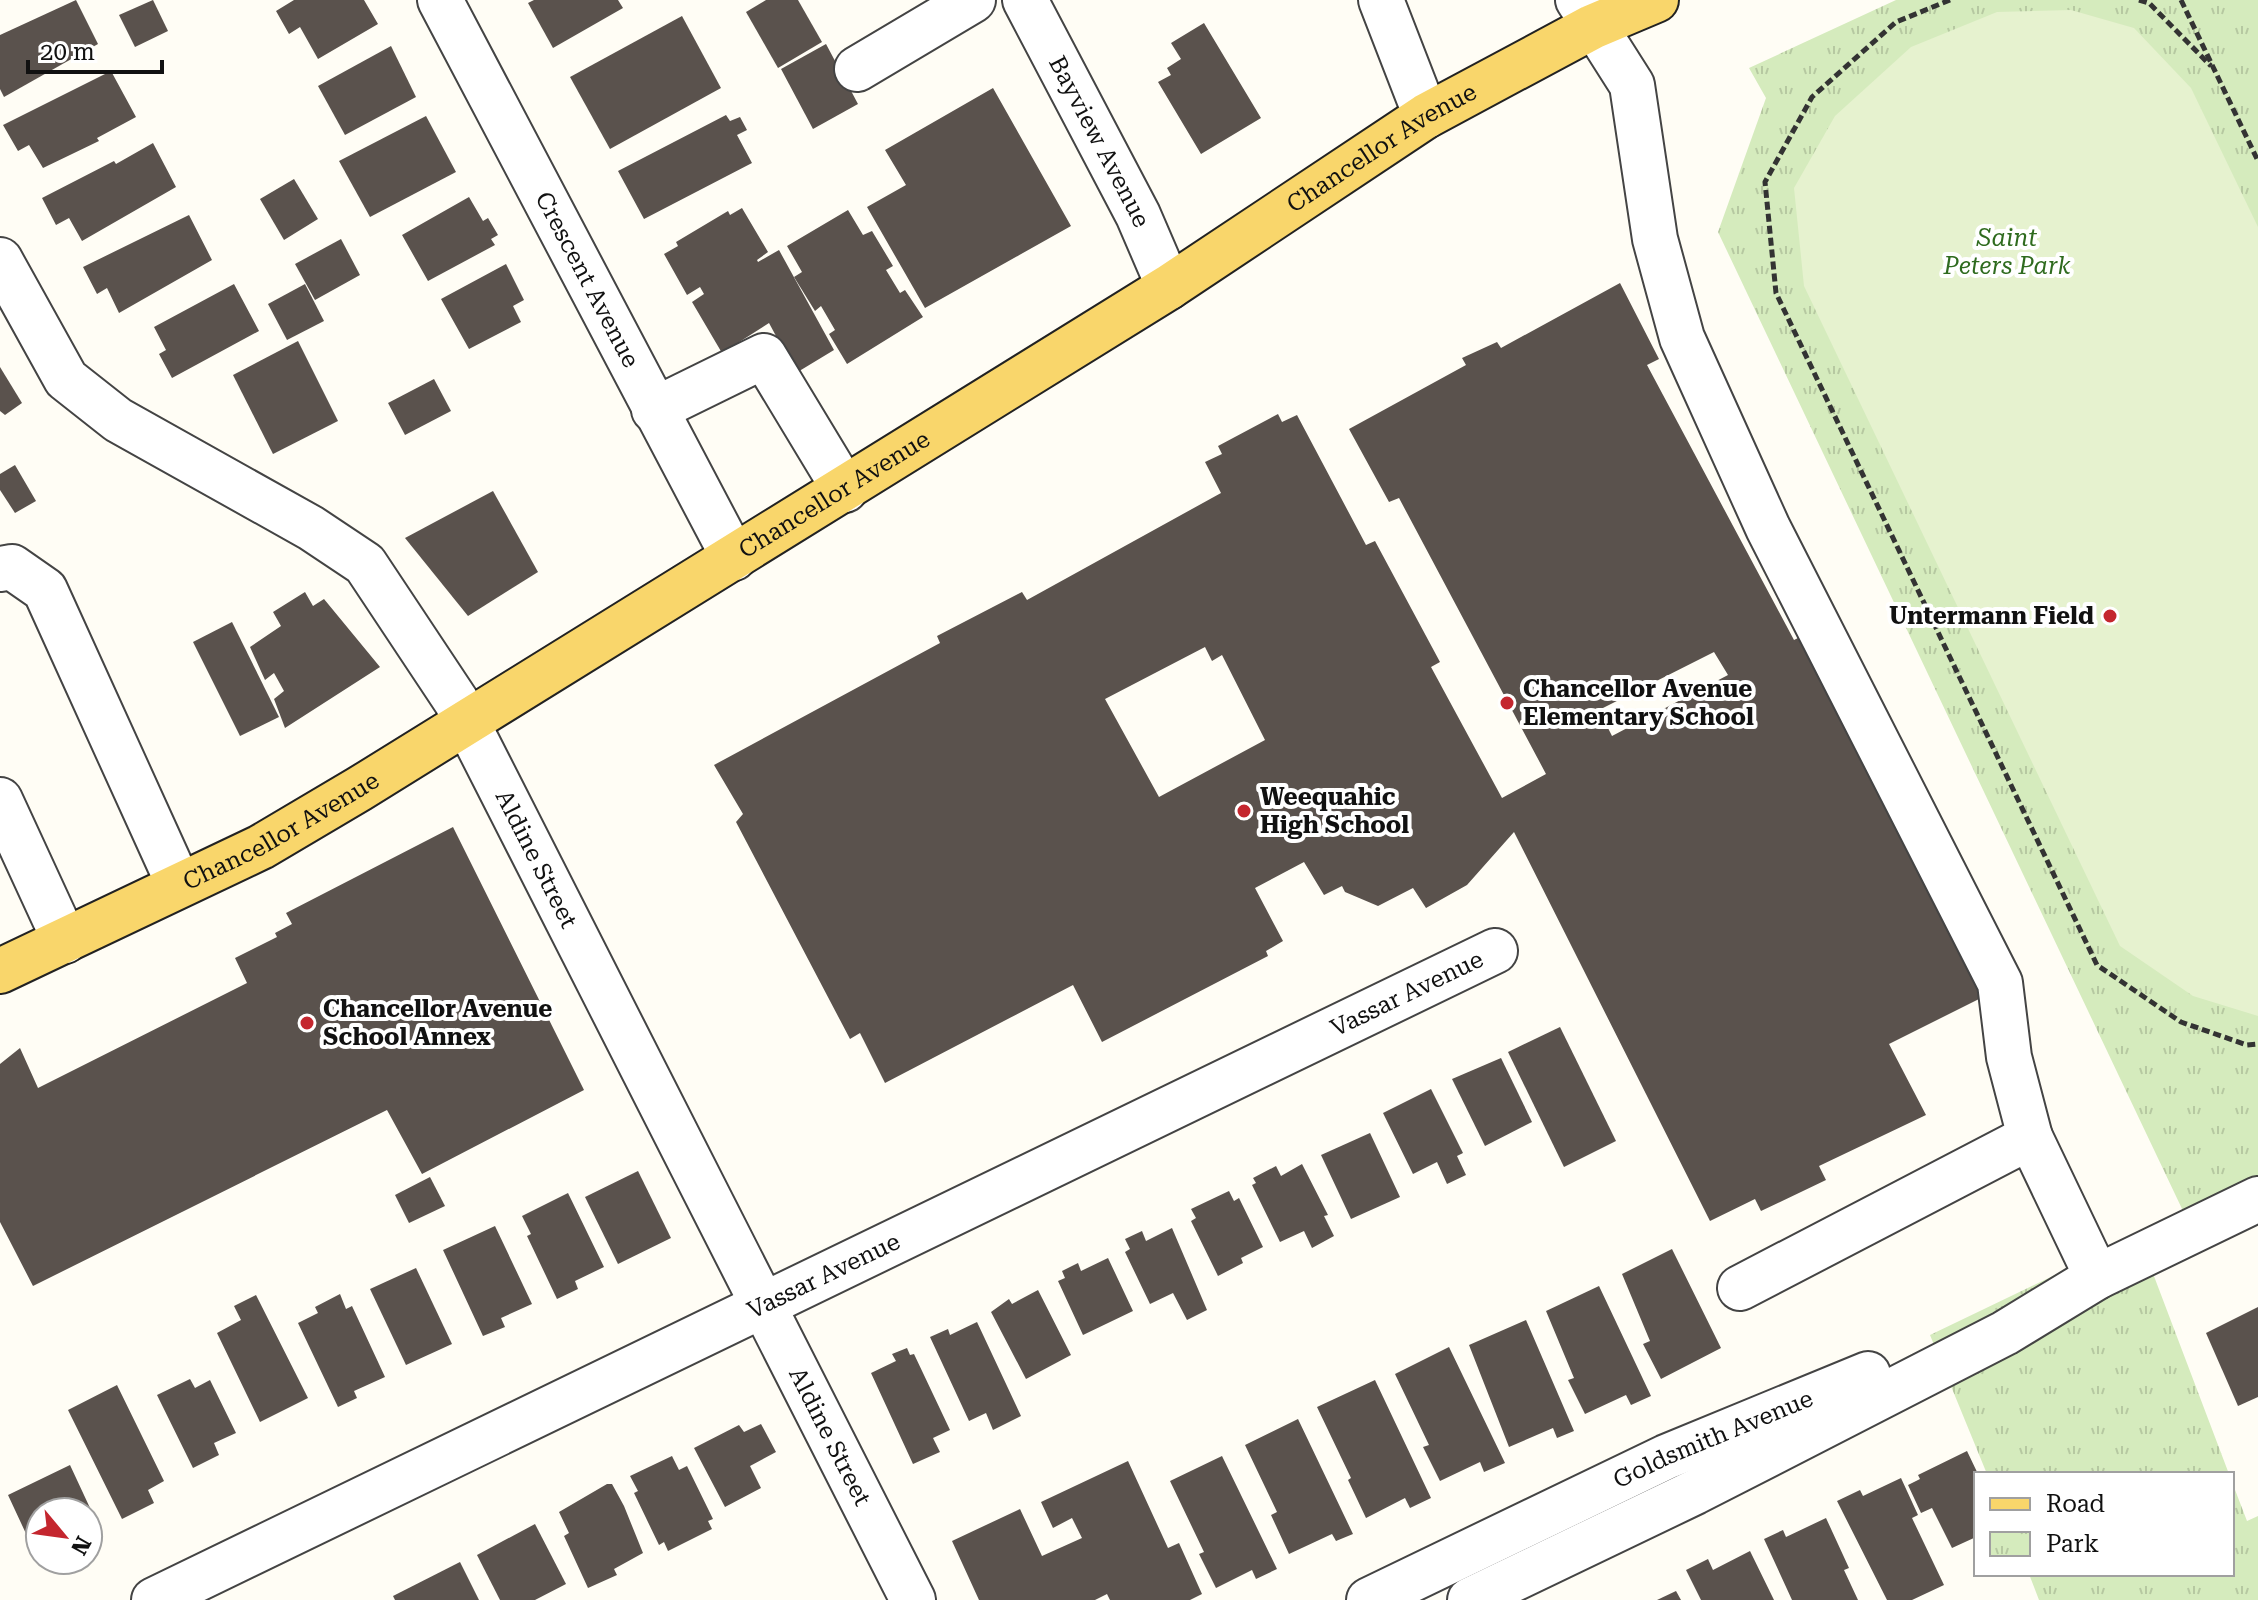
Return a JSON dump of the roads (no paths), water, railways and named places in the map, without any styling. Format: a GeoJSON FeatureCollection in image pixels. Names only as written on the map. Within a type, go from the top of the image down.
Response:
{"type":"FeatureCollection","features":[{"type":"Feature","properties":{"kind":"main road","name":"Chancellor Avenue"},"geometry":{"type":"LineString","coordinates":[[0,971],[261,847],[845,490],[1169,287],[1585,14],[1656,0]]}},
{"type":"Feature","properties":{"kind":"street","name":"Crescent Avenue"},"geometry":{"type":"LineString","coordinates":[[440,0],[734,558]]}},
{"type":"Feature","properties":{"kind":"street"},"geometry":{"type":"LineString","coordinates":[[857,69],[973,0]]}},
{"type":"Feature","properties":{"kind":"street","name":"Bayview Avenue"},"geometry":{"type":"LineString","coordinates":[[1025,0],[1138,215],[1169,287]]}},
{"type":"Feature","properties":{"kind":"street"},"geometry":{"type":"LineString","coordinates":[[1381,0],[1426,116]]}},
{"type":"Feature","properties":{"kind":"street"},"geometry":{"type":"LineString","coordinates":[[1585,14],[1632,85],[1655,239],[1682,338],[1768,528],[2000,983],[2009,1057],[2030,1137],[2082,1285]]}},
{"type":"Feature","properties":{"kind":"street","name":"Aldine Street"},"geometry":{"type":"LineString","coordinates":[[0,260],[66,379],[118,420],[311,528],[365,564],[447,684],[913,1600]]}},
{"type":"Feature","properties":{"kind":"street"},"geometry":{"type":"LineString","coordinates":[[654,410],[764,356],[845,490]]}},
{"type":"Feature","properties":{"kind":"street"},"geometry":{"type":"LineString","coordinates":[[0,569],[12,567],[45,590],[179,885]]}},
{"type":"Feature","properties":{"kind":"street"},"geometry":{"type":"LineString","coordinates":[[0,800],[65,941]]}},
{"type":"Feature","properties":{"kind":"street","name":"Vassar Avenue"},"geometry":{"type":"LineString","coordinates":[[154,1600],[1495,951]]}},
{"type":"Feature","properties":{"kind":"street"},"geometry":{"type":"LineString","coordinates":[[1740,1288],[2030,1137]]}},
{"type":"Feature","properties":{"kind":"street","name":"Goldsmith Avenue"},"geometry":{"type":"LineString","coordinates":[[1369,1600],[1666,1457],[2082,1285],[2258,1199]]}},
{"type":"Feature","properties":{"kind":"street","name":"Goldsmith Avenue"},"geometry":{"type":"LineString","coordinates":[[1470,1600],[1695,1492],[1976,1348],[2082,1285]]}},
{"type":"Feature","properties":{"kind":"place","name":"Untermann Field"},"geometry":{"type":"Point","coordinates":[2110,616]}},
{"type":"Feature","properties":{"kind":"place","name":"Chancellor Avenue Elementary School"},"geometry":{"type":"Point","coordinates":[1507,703]}},
{"type":"Feature","properties":{"kind":"place","name":"Weequahic High School"},"geometry":{"type":"Point","coordinates":[1244,811]}},
{"type":"Feature","properties":{"kind":"place","name":"Chancellor Avenue School Annex"},"geometry":{"type":"Point","coordinates":[307,1023]}},
{"type":"Feature","properties":{"kind":"park label","name":"Saint Peters Park"},"geometry":{"type":"Point","coordinates":[2007,252]}}]}
